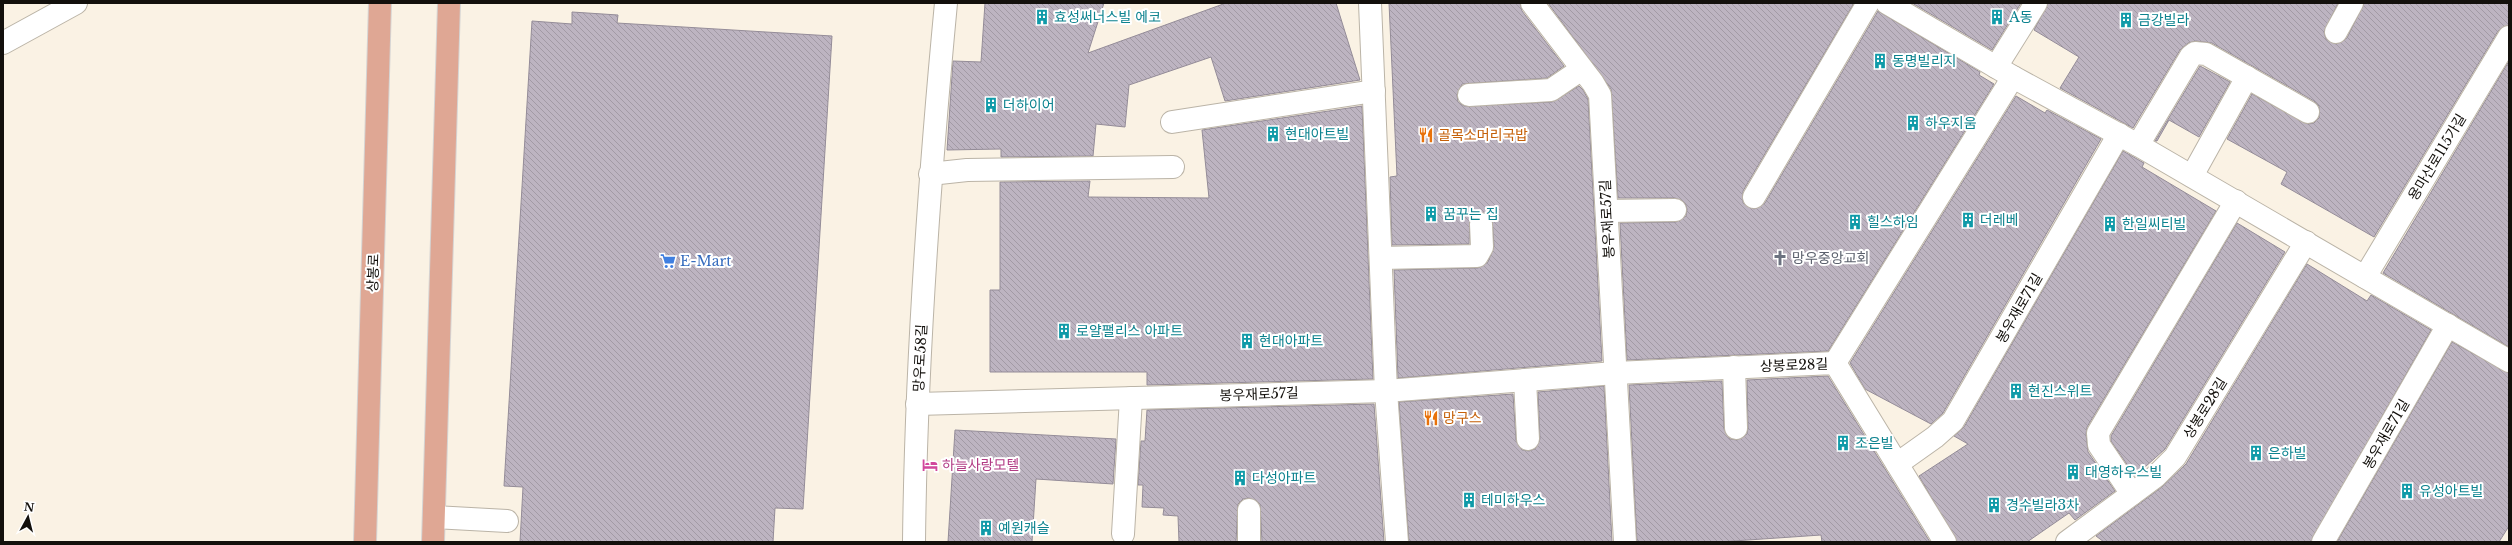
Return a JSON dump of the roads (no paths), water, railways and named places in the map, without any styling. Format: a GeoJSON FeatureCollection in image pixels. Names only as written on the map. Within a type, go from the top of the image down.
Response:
{"type":"FeatureCollection","features":[{"type":"Feature","properties":{"kind":"main road","name":"상봉로"},"geometry":{"type":"LineString","coordinates":[[365,542],[380,3]]}},
{"type":"Feature","properties":{"kind":"main road"},"geometry":{"type":"LineString","coordinates":[[433,542],[449,3]]}},
{"type":"Feature","properties":{"kind":"street"},"geometry":{"type":"LineString","coordinates":[[3,43],[76,3]]}},
{"type":"Feature","properties":{"kind":"street","name":"망우로58길"},"geometry":{"type":"LineString","coordinates":[[914,542],[917,404],[930,174],[946,3]]}},
{"type":"Feature","properties":{"kind":"street"},"geometry":{"type":"LineString","coordinates":[[1370,3],[1386,391],[1397,542]]}},
{"type":"Feature","properties":{"kind":"street","name":"봉우재로57길"},"geometry":{"type":"LineString","coordinates":[[1532,3],[1593,83],[1601,101],[1625,542]]}},
{"type":"Feature","properties":{"kind":"street"},"geometry":{"type":"LineString","coordinates":[[1754,197],[1868,3]]}},
{"type":"Feature","properties":{"kind":"street"},"geometry":{"type":"LineString","coordinates":[[1887,3],[2004,72],[2138,144],[2448,325],[2507,355]]}},
{"type":"Feature","properties":{"kind":"street"},"geometry":{"type":"LineString","coordinates":[[1835,363],[2004,72],[2036,3]]}},
{"type":"Feature","properties":{"kind":"street"},"geometry":{"type":"LineString","coordinates":[[2336,32],[2352,3]]}},
{"type":"Feature","properties":{"kind":"street","name":"용마산로115가길"},"geometry":{"type":"LineString","coordinates":[[2365,277],[2509,37]]}},
{"type":"Feature","properties":{"kind":"street"},"geometry":{"type":"LineString","coordinates":[[2138,144],[2191,56],[2195,53],[2206,54],[2308,112]]}},
{"type":"Feature","properties":{"kind":"street"},"geometry":{"type":"LineString","coordinates":[[1469,95],[1552,90],[1582,69]]}},
{"type":"Feature","properties":{"kind":"street"},"geometry":{"type":"LineString","coordinates":[[2192,176],[2247,77]]}},
{"type":"Feature","properties":{"kind":"street"},"geometry":{"type":"LineString","coordinates":[[1172,122],[1374,91]]}},
{"type":"Feature","properties":{"kind":"street","name":"봉우재로71길"},"geometry":{"type":"LineString","coordinates":[[1897,464],[1935,437],[1956,416],[2119,134]]}},
{"type":"Feature","properties":{"kind":"street"},"geometry":{"type":"LineString","coordinates":[[930,174],[967,170],[1173,167]]}},
{"type":"Feature","properties":{"kind":"street"},"geometry":{"type":"LineString","coordinates":[[2132,494],[2099,445],[2098,433],[2236,201]]}},
{"type":"Feature","properties":{"kind":"street"},"geometry":{"type":"LineString","coordinates":[[1607,211],[1675,210]]}},
{"type":"Feature","properties":{"kind":"street"},"geometry":{"type":"LineString","coordinates":[[1381,258],[1477,256],[1482,247],[1481,224]]}},
{"type":"Feature","properties":{"kind":"street","name":"상봉로28길"},"geometry":{"type":"LineString","coordinates":[[2068,542],[2155,477],[2175,457],[2306,242]]}},
{"type":"Feature","properties":{"kind":"street","name":"봉우재로71길"},"geometry":{"type":"LineString","coordinates":[[2323,542],[2448,325]]}},
{"type":"Feature","properties":{"kind":"street","name":"상봉로28길"},"geometry":{"type":"LineString","coordinates":[[1615,373],[1835,363],[1945,542]]}},
{"type":"Feature","properties":{"kind":"street"},"geometry":{"type":"LineString","coordinates":[[1734,367],[1736,428]]}},
{"type":"Feature","properties":{"kind":"street","name":"봉우재로57길"},"geometry":{"type":"LineString","coordinates":[[917,404],[1386,391],[1615,373]]}},
{"type":"Feature","properties":{"kind":"street"},"geometry":{"type":"LineString","coordinates":[[1525,380],[1528,439]]}},
{"type":"Feature","properties":{"kind":"street"},"geometry":{"type":"LineString","coordinates":[[1123,534],[1131,398]]}},
{"type":"Feature","properties":{"kind":"street"},"geometry":{"type":"LineString","coordinates":[[1249,510],[1249,542]]}},
{"type":"Feature","properties":{"kind":"street"},"geometry":{"type":"LineString","coordinates":[[434,517],[507,521]]}},
{"type":"Feature","properties":{"kind":"place","name":"효성써너스빌 에코"},"geometry":{"type":"Point","coordinates":[1042,17]}},
{"type":"Feature","properties":{"kind":"place","name":"A동"},"geometry":{"type":"Point","coordinates":[1997,17]}},
{"type":"Feature","properties":{"kind":"place","name":"금강빌라"},"geometry":{"type":"Point","coordinates":[2126,20]}},
{"type":"Feature","properties":{"kind":"place","name":"동명빌리지"},"geometry":{"type":"Point","coordinates":[1880,61]}},
{"type":"Feature","properties":{"kind":"place","name":"더하이어"},"geometry":{"type":"Point","coordinates":[991,105]}},
{"type":"Feature","properties":{"kind":"place","name":"하우지움"},"geometry":{"type":"Point","coordinates":[1913,123]}},
{"type":"Feature","properties":{"kind":"place","name":"현대아트빌"},"geometry":{"type":"Point","coordinates":[1273,134]}},
{"type":"Feature","properties":{"kind":"place","name":"골목소머리국밥"},"geometry":{"type":"Point","coordinates":[1426,135]}},
{"type":"Feature","properties":{"kind":"place","name":"꿈꾸는 집"},"geometry":{"type":"Point","coordinates":[1431,214]}},
{"type":"Feature","properties":{"kind":"place","name":"더레베"},"geometry":{"type":"Point","coordinates":[1968,220]}},
{"type":"Feature","properties":{"kind":"place","name":"힐스하임"},"geometry":{"type":"Point","coordinates":[1855,222]}},
{"type":"Feature","properties":{"kind":"place","name":"한일씨티빌"},"geometry":{"type":"Point","coordinates":[2110,224]}},
{"type":"Feature","properties":{"kind":"place","name":"망우중앙교회"},"geometry":{"type":"Point","coordinates":[1780,258]}},
{"type":"Feature","properties":{"kind":"place","name":"E-Mart"},"geometry":{"type":"Point","coordinates":[668,261]}},
{"type":"Feature","properties":{"kind":"place","name":"로얄팰리스 아파트"},"geometry":{"type":"Point","coordinates":[1064,331]}},
{"type":"Feature","properties":{"kind":"place","name":"현대아파트"},"geometry":{"type":"Point","coordinates":[1247,341]}},
{"type":"Feature","properties":{"kind":"place","name":"현진스위트"},"geometry":{"type":"Point","coordinates":[2016,391]}},
{"type":"Feature","properties":{"kind":"place","name":"망구스"},"geometry":{"type":"Point","coordinates":[1431,418]}},
{"type":"Feature","properties":{"kind":"place","name":"조은빌"},"geometry":{"type":"Point","coordinates":[1843,443]}},
{"type":"Feature","properties":{"kind":"place","name":"은하빌"},"geometry":{"type":"Point","coordinates":[2256,453]}},
{"type":"Feature","properties":{"kind":"place","name":"하늘사랑모텔"},"geometry":{"type":"Point","coordinates":[930,465]}},
{"type":"Feature","properties":{"kind":"place","name":"대영하우스빌"},"geometry":{"type":"Point","coordinates":[2073,472]}},
{"type":"Feature","properties":{"kind":"place","name":"다성아파트"},"geometry":{"type":"Point","coordinates":[1240,478]}},
{"type":"Feature","properties":{"kind":"place","name":"유성아트빌"},"geometry":{"type":"Point","coordinates":[2407,491]}},
{"type":"Feature","properties":{"kind":"place","name":"테미하우스"},"geometry":{"type":"Point","coordinates":[1469,500]}},
{"type":"Feature","properties":{"kind":"place","name":"경수빌라3차"},"geometry":{"type":"Point","coordinates":[1994,505]}},
{"type":"Feature","properties":{"kind":"place","name":"예원캐슬"},"geometry":{"type":"Point","coordinates":[986,528]}}]}
